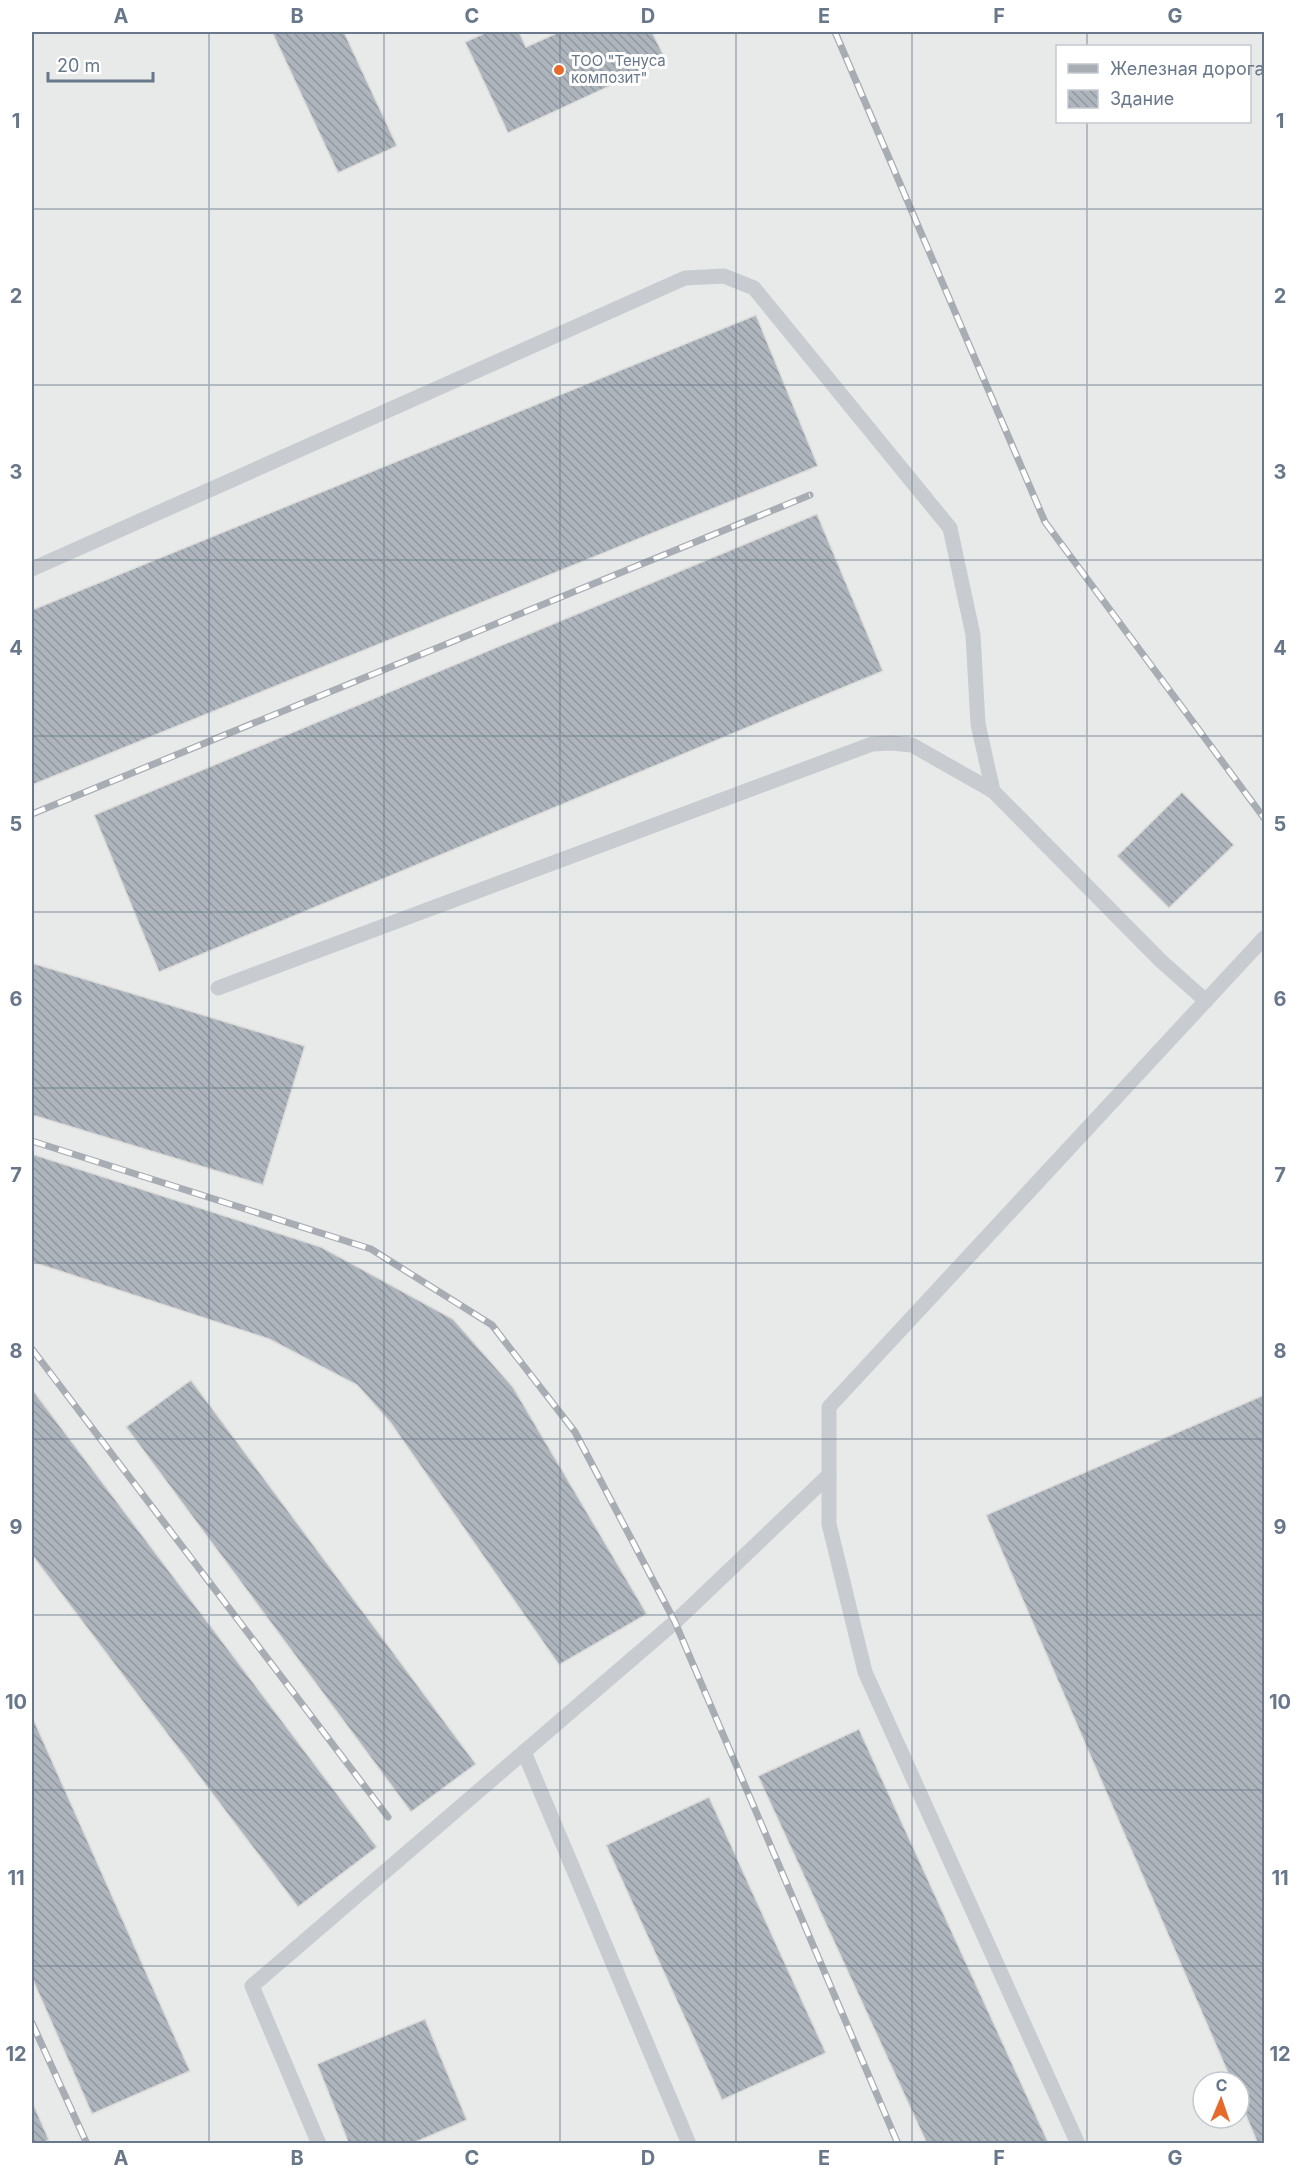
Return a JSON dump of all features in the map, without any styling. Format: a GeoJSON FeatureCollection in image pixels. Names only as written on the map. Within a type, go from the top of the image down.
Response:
{"type":"FeatureCollection","features":[{"type":"Feature","properties":{"kind":"lane"},"geometry":{"type":"LineString","coordinates":[[32,569],[685,278],[724,276],[754,288],[950,528],[973,635],[978,724],[993,790]]}},
{"type":"Feature","properties":{"kind":"lane"},"geometry":{"type":"LineString","coordinates":[[218,988],[872,744],[891,743],[912,746],[993,790],[1161,961],[1206,1001]]}},
{"type":"Feature","properties":{"kind":"lane"},"geometry":{"type":"LineString","coordinates":[[1078,2144],[865,1672],[829,1524],[829,1407],[1264,938]]}},
{"type":"Feature","properties":{"kind":"lane"},"geometry":{"type":"LineString","coordinates":[[319,2144],[252,1986],[675,1622],[829,1475]]}},
{"type":"Feature","properties":{"kind":"lane"},"geometry":{"type":"LineString","coordinates":[[524,1752],[689,2144]]}},
{"type":"Feature","properties":{"kind":"shaded area"},"geometry":{"type":"Polygon","coordinates":[[[32,32],[1264,32],[1264,2143],[32,2143],[32,32]]]}},
{"type":"Feature","properties":{"kind":"building"},"geometry":{"type":"Polygon","coordinates":[[[272,32],[344,32],[397,146],[338,173],[272,32]]]}},
{"type":"Feature","properties":{"kind":"building"},"geometry":{"type":"Polygon","coordinates":[[[487,32],[519,32],[526,47],[559,32],[652,32],[666,60],[508,133],[465,42],[487,32]]]}},
{"type":"Feature","properties":{"kind":"building"},"geometry":{"type":"Polygon","coordinates":[[[756,315],[818,466],[32,785],[32,610],[756,315]]]}},
{"type":"Feature","properties":{"kind":"building"},"geometry":{"type":"Polygon","coordinates":[[[817,514],[883,671],[159,972],[94,815],[817,514]]]}},
{"type":"Feature","properties":{"kind":"building"},"geometry":{"type":"Polygon","coordinates":[[[1182,792],[1234,845],[1169,908],[1117,856],[1182,792]]]}},
{"type":"Feature","properties":{"kind":"building"},"geometry":{"type":"Polygon","coordinates":[[[32,963],[305,1046],[263,1185],[32,1115],[32,963]]]}},
{"type":"Feature","properties":{"kind":"building"},"geometry":{"type":"Polygon","coordinates":[[[32,1154],[321,1247],[453,1319],[513,1387],[647,1614],[559,1665],[390,1422],[357,1385],[269,1339],[32,1262],[32,1154]]]}},
{"type":"Feature","properties":{"kind":"building"},"geometry":{"type":"Polygon","coordinates":[[[191,1380],[476,1764],[411,1812],[126,1427],[191,1380]]]}},
{"type":"Feature","properties":{"kind":"building"},"geometry":{"type":"Polygon","coordinates":[[[32,1389],[377,1847],[298,1907],[32,1555],[32,1389]]]}},
{"type":"Feature","properties":{"kind":"building"},"geometry":{"type":"Polygon","coordinates":[[[1264,1395],[1264,2144],[1258,2144],[1251,2127],[1251,2070],[1227,2070],[986,1515],[1264,1395]]]}},
{"type":"Feature","properties":{"kind":"building"},"geometry":{"type":"Polygon","coordinates":[[[32,1716],[190,2071],[92,2114],[32,1978],[32,1716]]]}},
{"type":"Feature","properties":{"kind":"building"},"geometry":{"type":"Polygon","coordinates":[[[859,1729],[1049,2144],[927,2144],[758,1776],[859,1729]]]}},
{"type":"Feature","properties":{"kind":"building"},"geometry":{"type":"Polygon","coordinates":[[[709,1797],[826,2053],[722,2100],[606,1845],[709,1797]]]}},
{"type":"Feature","properties":{"kind":"building"},"geometry":{"type":"Polygon","coordinates":[[[425,2019],[467,2120],[411,2144],[349,2144],[317,2064],[425,2019]]]}},
{"type":"Feature","properties":{"kind":"building"},"geometry":{"type":"Polygon","coordinates":[[[32,2101],[49,2140],[41,2144],[32,2144],[32,2101]]]}},
{"type":"Feature","properties":{"kind":"railway"},"geometry":{"type":"LineString","coordinates":[[835,32],[1045,522],[1264,818]]}},
{"type":"Feature","properties":{"kind":"railway"},"geometry":{"type":"LineString","coordinates":[[32,814],[810,495]]}},
{"type":"Feature","properties":{"kind":"railway"},"geometry":{"type":"LineString","coordinates":[[32,1141],[371,1249],[492,1325],[575,1432],[675,1622],[898,2144]]}},
{"type":"Feature","properties":{"kind":"railway"},"geometry":{"type":"LineString","coordinates":[[32,1349],[388,1817]]}},
{"type":"Feature","properties":{"kind":"railway"},"geometry":{"type":"LineString","coordinates":[[32,2023],[87,2144]]}},
{"type":"Feature","properties":{"kind":"place","name":"ТОО \"Тенуса композит\""},"geometry":{"type":"Point","coordinates":[559,70]}}]}
